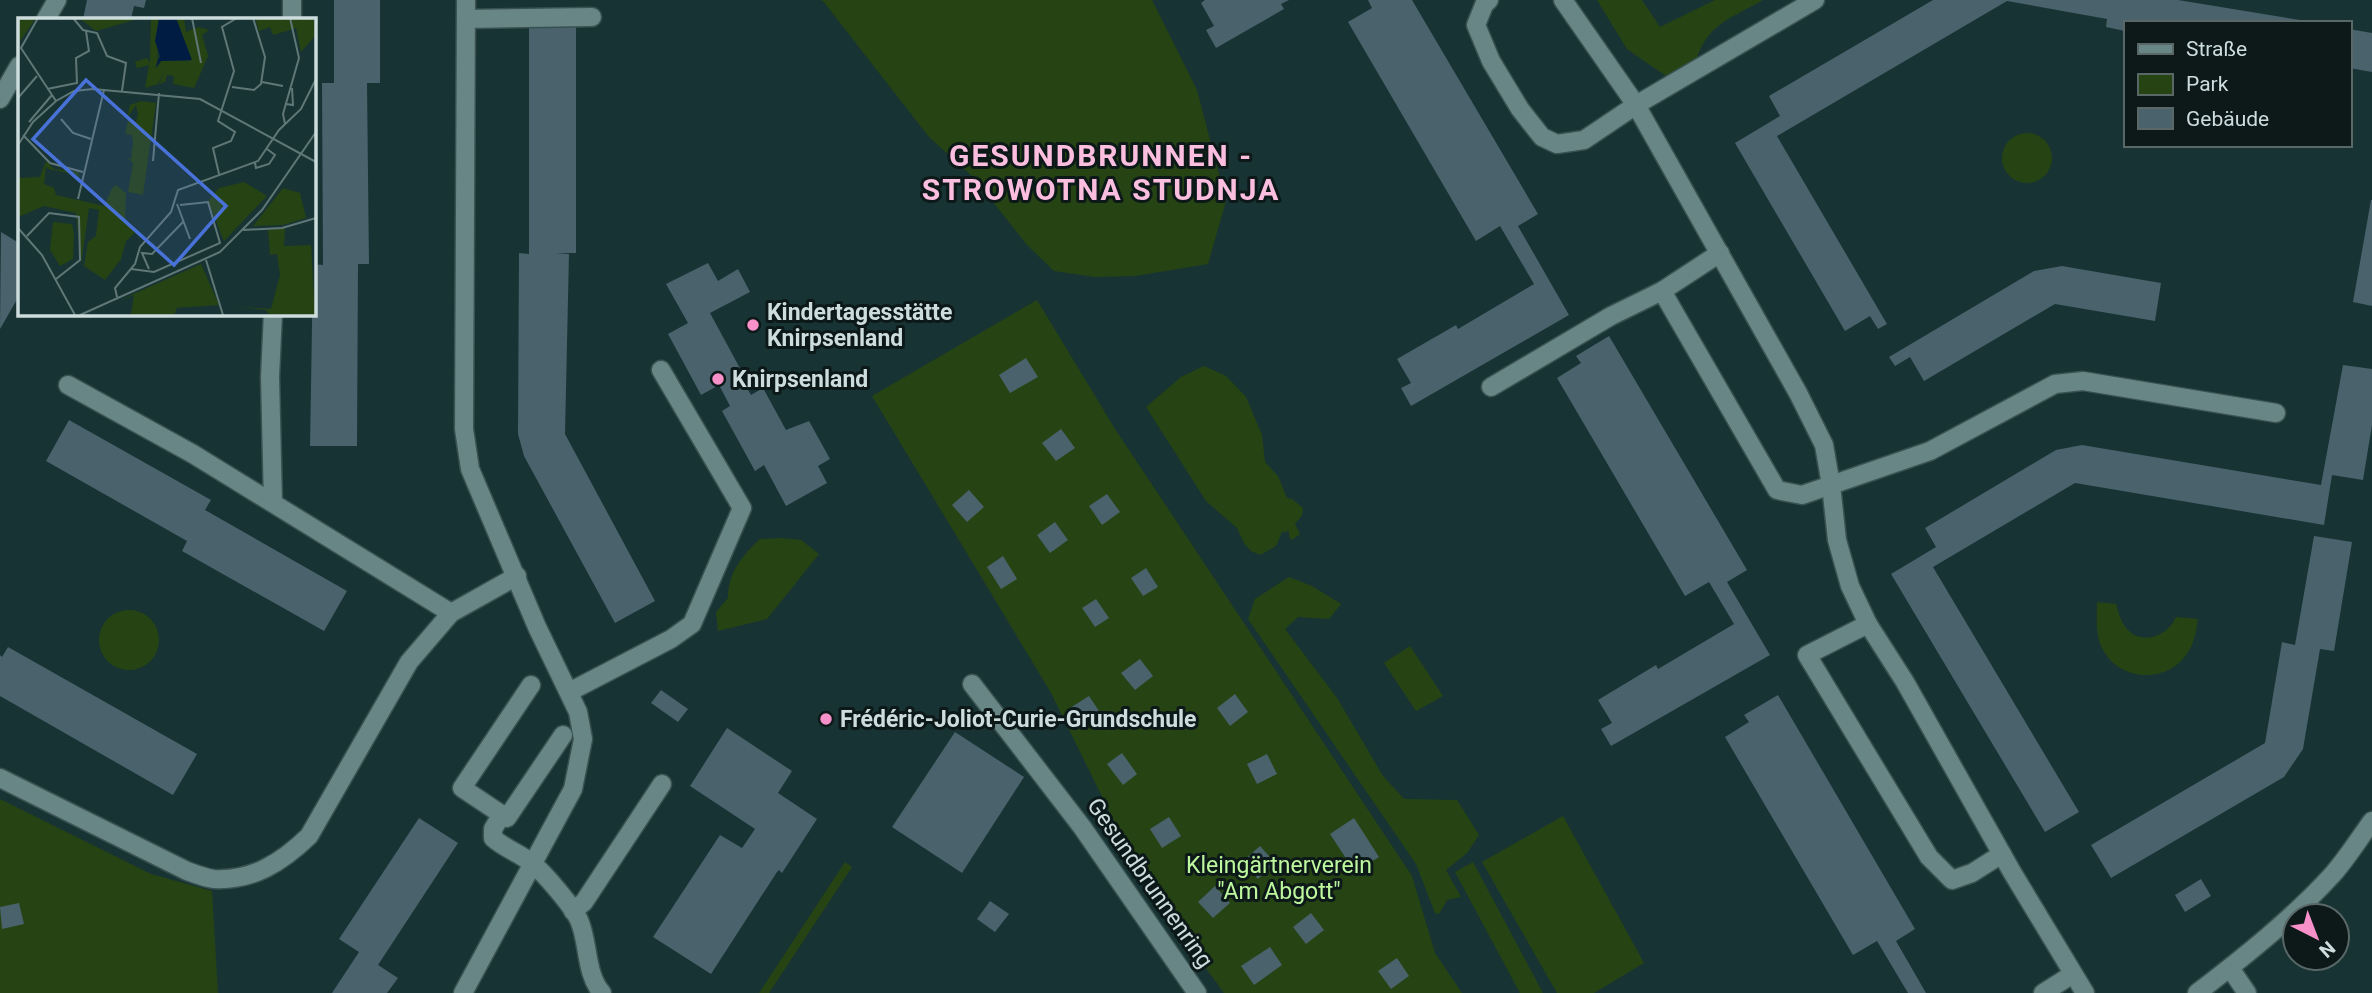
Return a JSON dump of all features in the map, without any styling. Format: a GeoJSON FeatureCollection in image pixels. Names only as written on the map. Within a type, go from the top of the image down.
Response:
{"type":"FeatureCollection","features":[{"type":"Feature","properties":{"kind":"street"},"geometry":{"type":"LineString","coordinates":[[47,18],[57,0]]}},
{"type":"Feature","properties":{"kind":"street"},"geometry":{"type":"LineString","coordinates":[[292,0],[292,18]]}},
{"type":"Feature","properties":{"kind":"street"},"geometry":{"type":"LineString","coordinates":[[463,993],[573,789],[583,739],[578,712],[537,627],[470,469],[464,429],[466,0]]}},
{"type":"Feature","properties":{"kind":"street"},"geometry":{"type":"LineString","coordinates":[[1489,0],[1484,5],[1476,25],[1490,61],[1520,109],[1542,137],[1557,144],[1584,141],[1636,105],[1815,0]]}},
{"type":"Feature","properties":{"kind":"street"},"geometry":{"type":"LineString","coordinates":[[1563,0],[1636,105],[1798,393],[1824,445],[1837,540],[1850,586],[1868,624],[1905,682],[2002,854],[2085,993]]}},
{"type":"Feature","properties":{"kind":"street"},"geometry":{"type":"LineString","coordinates":[[466,19],[592,17]]}},
{"type":"Feature","properties":{"kind":"street"},"geometry":{"type":"LineString","coordinates":[[0,99],[18,67]]}},
{"type":"Feature","properties":{"kind":"street"},"geometry":{"type":"LineString","coordinates":[[1490,387],[1611,316],[1662,291],[1720,253]]}},
{"type":"Feature","properties":{"kind":"street"},"geometry":{"type":"LineString","coordinates":[[1662,291],[1777,490],[1802,495],[1930,451],[2055,383],[2083,382],[2276,413]]}},
{"type":"Feature","properties":{"kind":"street"},"geometry":{"type":"LineString","coordinates":[[273,315],[270,377],[274,503]]}},
{"type":"Feature","properties":{"kind":"street"},"geometry":{"type":"LineString","coordinates":[[569,692],[671,639],[692,624],[742,508],[661,370]]}},
{"type":"Feature","properties":{"kind":"street"},"geometry":{"type":"LineString","coordinates":[[68,385],[193,454],[451,613]]}},
{"type":"Feature","properties":{"kind":"street"},"geometry":{"type":"LineString","coordinates":[[0,778],[187,871],[212,879],[241,877],[265,869],[289,856],[309,836],[409,663],[451,613],[517,576]]}},
{"type":"Feature","properties":{"kind":"street"},"geometry":{"type":"LineString","coordinates":[[1868,624],[1807,654],[1929,857],[1952,880],[1972,873],[2002,854]]}},
{"type":"Feature","properties":{"kind":"street","name":"Gesundbrunnenring"},"geometry":{"type":"LineString","coordinates":[[972,684],[1063,802],[1076,830],[1141,923],[1197,993]]}},
{"type":"Feature","properties":{"kind":"street"},"geometry":{"type":"LineString","coordinates":[[531,685],[462,788],[507,818],[563,735]]}},
{"type":"Feature","properties":{"kind":"street"},"geometry":{"type":"LineString","coordinates":[[573,911],[584,902],[662,785]]}},
{"type":"Feature","properties":{"kind":"street"},"geometry":{"type":"LineString","coordinates":[[502,814],[493,829],[493,838],[533,864],[573,911],[580,922],[593,975],[602,993]]}},
{"type":"Feature","properties":{"kind":"street"},"geometry":{"type":"LineString","coordinates":[[2197,993],[2309,899],[2372,821]]}},
{"type":"Feature","properties":{"kind":"street"},"geometry":{"type":"LineString","coordinates":[[2230,968],[2247,993]]}},
{"type":"Feature","properties":{"kind":"street"},"geometry":{"type":"LineString","coordinates":[[2043,993],[2073,974]]}},
{"type":"Feature","properties":{"kind":"green space"},"geometry":{"type":"Polygon","coordinates":[[[820,0],[1152,0],[1197,90],[1226,201],[1208,264],[1135,276],[1094,277],[1054,271],[1027,245],[974,178],[929,137],[820,0]]]}},
{"type":"Feature","properties":{"kind":"green space"},"geometry":{"type":"Polygon","coordinates":[[[1597,0],[1642,0],[1660,27],[1715,0],[1763,0],[1713,31],[1695,64],[1666,76],[1627,49],[1597,0]]]}},
{"type":"Feature","properties":{"kind":"green space"},"geometry":{"type":"Polygon","coordinates":[[[2017,134],[2037,134],[2051,148],[2051,168],[2037,182],[2017,182],[2003,168],[2003,148],[2017,134]]]}},
{"type":"Feature","properties":{"kind":"green space","name":"Kleingärtnerverein \"Am Abgott\""},"geometry":{"type":"Polygon","coordinates":[[[1037,300],[1115,429],[1412,876],[1435,953],[1462,993],[1224,993],[1197,956],[1122,837],[1050,691],[872,396],[1037,300]]]}},
{"type":"Feature","properties":{"kind":"green space"},"geometry":{"type":"Polygon","coordinates":[[[1204,366],[1226,376],[1246,397],[1262,435],[1265,462],[1278,476],[1287,498],[1303,508],[1302,515],[1295,524],[1300,534],[1292,540],[1289,531],[1282,532],[1276,546],[1260,555],[1251,551],[1237,528],[1206,501],[1146,407],[1181,377],[1204,366]]]}},
{"type":"Feature","properties":{"kind":"green space"},"geometry":{"type":"Polygon","coordinates":[[[760,539],[801,540],[819,554],[767,619],[718,631],[716,612],[728,598],[730,580],[737,565],[760,539]]]}},
{"type":"Feature","properties":{"kind":"green space"},"geometry":{"type":"Polygon","coordinates":[[[1289,577],[1312,586],[1341,604],[1329,619],[1298,617],[1285,629],[1337,698],[1383,776],[1404,799],[1457,800],[1479,835],[1467,853],[1446,870],[1461,897],[1447,900],[1439,914],[1435,913],[1416,864],[1248,619],[1255,599],[1289,577]]]}},
{"type":"Feature","properties":{"kind":"green space"},"geometry":{"type":"Polygon","coordinates":[[[2097,602],[2116,604],[2125,626],[2140,637],[2161,634],[2176,617],[2198,619],[2191,647],[2177,664],[2167,671],[2143,675],[2120,668],[2100,645],[2097,602]]]}},
{"type":"Feature","properties":{"kind":"green space"},"geometry":{"type":"Polygon","coordinates":[[[129,610],[150,619],[159,640],[150,661],[129,670],[108,661],[99,640],[108,619],[129,610]]]}},
{"type":"Feature","properties":{"kind":"green space"},"geometry":{"type":"Polygon","coordinates":[[[1410,646],[1443,696],[1416,711],[1384,663],[1410,646]]]}},
{"type":"Feature","properties":{"kind":"green space"},"geometry":{"type":"Polygon","coordinates":[[[0,799],[151,874],[212,891],[218,993],[0,993],[0,799]]]}},
{"type":"Feature","properties":{"kind":"green space"},"geometry":{"type":"Polygon","coordinates":[[[1563,816],[1644,963],[1594,993],[1557,993],[1482,862],[1563,816]]]}},
{"type":"Feature","properties":{"kind":"green space"},"geometry":{"type":"Polygon","coordinates":[[[845,862],[852,867],[769,993],[759,993],[845,862]]]}},
{"type":"Feature","properties":{"kind":"green space"},"geometry":{"type":"Polygon","coordinates":[[[1473,862],[1543,993],[1520,993],[1455,872],[1473,862]]]}},
{"type":"Feature","properties":{"kind":"building"},"geometry":{"type":"Polygon","coordinates":[[[87,0],[146,0],[144,8],[134,6],[131,18],[83,18],[87,0]]]}},
{"type":"Feature","properties":{"kind":"building"},"geometry":{"type":"Polygon","coordinates":[[[334,0],[380,0],[380,83],[367,83],[369,264],[358,264],[357,446],[310,446],[315,264],[323,265],[322,83],[334,83],[334,0]]]}},
{"type":"Feature","properties":{"kind":"building"},"geometry":{"type":"Polygon","coordinates":[[[1205,0],[1289,0],[1281,4],[1284,9],[1216,48],[1206,30],[1214,26],[1201,3],[1205,0]]]}},
{"type":"Feature","properties":{"kind":"building"},"geometry":{"type":"Polygon","coordinates":[[[1368,0],[1412,0],[1538,214],[1518,226],[1569,315],[1411,406],[1401,388],[1411,383],[1397,359],[1456,325],[1458,329],[1534,284],[1500,226],[1476,241],[1348,22],[1372,8],[1368,0]]]}},
{"type":"Feature","properties":{"kind":"building"},"geometry":{"type":"Polygon","coordinates":[[[1933,0],[2178,0],[2306,21],[2124,21],[2124,31],[2106,27],[2107,19],[2007,1],[1777,136],[1887,324],[1878,329],[1870,316],[1845,331],[1735,143],[1780,116],[1769,96],[1933,0]]]}},
{"type":"Feature","properties":{"kind":"building"},"geometry":{"type":"Polygon","coordinates":[[[529,27],[576,27],[576,253],[556,253],[569,254],[565,434],[655,601],[615,623],[524,456],[518,434],[519,253],[529,254],[529,27]]]}},
{"type":"Feature","properties":{"kind":"building"},"geometry":{"type":"Polygon","coordinates":[[[2351,29],[2372,33],[2372,72],[2351,68],[2351,29]]]}},
{"type":"Feature","properties":{"kind":"building"},"geometry":{"type":"Polygon","coordinates":[[[2372,200],[2372,306],[2353,302],[2372,200]]]}},
{"type":"Feature","properties":{"kind":"building"},"geometry":{"type":"Polygon","coordinates":[[[1,232],[18,242],[18,298],[0,329],[1,232]]]}},
{"type":"Feature","properties":{"kind":"building","name":"Knirpsenland"},"geometry":{"type":"Polygon","coordinates":[[[708,263],[718,281],[738,269],[750,292],[710,313],[742,372],[739,374],[751,395],[763,388],[786,430],[809,421],[830,459],[818,466],[827,483],[786,506],[764,465],[755,471],[722,411],[730,406],[719,385],[701,395],[668,334],[688,323],[666,284],[708,263]]]}},
{"type":"Feature","properties":{"kind":"building"},"geometry":{"type":"Polygon","coordinates":[[[2062,266],[2161,283],[2155,321],[2055,304],[1924,381],[1910,357],[1895,366],[1889,357],[2034,271],[2062,266]]]}},
{"type":"Feature","properties":{"kind":"building"},"geometry":{"type":"Polygon","coordinates":[[[1609,336],[1747,570],[1727,582],[1770,655],[1611,746],[1601,729],[1612,723],[1598,700],[1656,665],[1658,669],[1734,624],[1709,582],[1685,596],[1557,378],[1581,363],[1576,356],[1609,336]]]}},
{"type":"Feature","properties":{"kind":"building"},"geometry":{"type":"Polygon","coordinates":[[[1026,358],[1038,377],[1010,393],[999,375],[1026,358]]]}},
{"type":"Feature","properties":{"kind":"building"},"geometry":{"type":"Polygon","coordinates":[[[2343,365],[2372,369],[2372,425],[2363,480],[2332,475],[2324,525],[2075,483],[1933,567],[2079,812],[2045,832],[1891,574],[1936,547],[1925,528],[2056,450],[2082,445],[2321,485],[2343,365]]]}},
{"type":"Feature","properties":{"kind":"building"},"geometry":{"type":"Polygon","coordinates":[[[69,420],[211,500],[205,510],[347,591],[324,631],[182,551],[187,541],[46,461],[69,420]]]}},
{"type":"Feature","properties":{"kind":"building"},"geometry":{"type":"Polygon","coordinates":[[[1061,429],[1075,448],[1056,461],[1042,443],[1061,429]]]}},
{"type":"Feature","properties":{"kind":"building"},"geometry":{"type":"Polygon","coordinates":[[[969,490],[984,507],[967,522],[952,505],[969,490]]]}},
{"type":"Feature","properties":{"kind":"building"},"geometry":{"type":"Polygon","coordinates":[[[1107,494],[1120,512],[1102,525],[1089,506],[1107,494]]]}},
{"type":"Feature","properties":{"kind":"building"},"geometry":{"type":"Polygon","coordinates":[[[1055,522],[1068,540],[1050,553],[1037,535],[1055,522]]]}},
{"type":"Feature","properties":{"kind":"building"},"geometry":{"type":"Polygon","coordinates":[[[2314,536],[2352,542],[2334,651],[2320,649],[2303,749],[2284,777],[2111,878],[2091,845],[2265,743],[2282,642],[2295,645],[2314,536]]]}},
{"type":"Feature","properties":{"kind":"building"},"geometry":{"type":"Polygon","coordinates":[[[1003,556],[1017,579],[1001,589],[987,567],[1003,556]]]}},
{"type":"Feature","properties":{"kind":"building"},"geometry":{"type":"Polygon","coordinates":[[[1146,568],[1158,587],[1143,596],[1131,578],[1146,568]]]}},
{"type":"Feature","properties":{"kind":"building"},"geometry":{"type":"Polygon","coordinates":[[[1096,599],[1109,618],[1095,627],[1082,608],[1096,599]]]}},
{"type":"Feature","properties":{"kind":"building"},"geometry":{"type":"Polygon","coordinates":[[[8,647],[197,754],[173,795],[0,696],[0,655],[2,657],[8,647]]]}},
{"type":"Feature","properties":{"kind":"building"},"geometry":{"type":"Polygon","coordinates":[[[1140,659],[1153,676],[1135,690],[1121,673],[1140,659]]]}},
{"type":"Feature","properties":{"kind":"building"},"geometry":{"type":"Polygon","coordinates":[[[661,690],[688,709],[678,722],[651,703],[661,690]]]}},
{"type":"Feature","properties":{"kind":"building"},"geometry":{"type":"Polygon","coordinates":[[[1235,694],[1248,712],[1230,726],[1217,708],[1235,694]]]}},
{"type":"Feature","properties":{"kind":"building"},"geometry":{"type":"Polygon","coordinates":[[[1778,695],[1915,929],[1896,941],[1926,993],[1908,993],[1877,941],[1853,955],[1725,737],[1749,722],[1744,715],[1778,695]]]}},
{"type":"Feature","properties":{"kind":"building"},"geometry":{"type":"Polygon","coordinates":[[[1089,696],[1101,714],[1083,727],[1070,708],[1089,696]]]}},
{"type":"Feature","properties":{"kind":"building"},"geometry":{"type":"Polygon","coordinates":[[[727,728],[792,771],[778,793],[817,819],[782,873],[779,870],[777,872],[711,974],[653,937],[720,835],[742,848],[755,829],[690,786],[727,728]]]}},
{"type":"Feature","properties":{"kind":"building"},"geometry":{"type":"Polygon","coordinates":[[[955,732],[1024,777],[962,873],[892,827],[955,732]]]}},
{"type":"Feature","properties":{"kind":"building"},"geometry":{"type":"Polygon","coordinates":[[[1122,753],[1137,774],[1123,785],[1107,764],[1122,753]]]}},
{"type":"Feature","properties":{"kind":"building"},"geometry":{"type":"Polygon","coordinates":[[[1267,754],[1277,774],[1257,784],[1247,764],[1267,754]]]}},
{"type":"Feature","properties":{"kind":"building"},"geometry":{"type":"Polygon","coordinates":[[[1169,817],[1181,836],[1162,848],[1150,829],[1169,817]]]}},
{"type":"Feature","properties":{"kind":"building"},"geometry":{"type":"Polygon","coordinates":[[[419,818],[458,843],[378,965],[398,978],[387,993],[332,993],[359,952],[339,939],[419,818]]]}},
{"type":"Feature","properties":{"kind":"building"},"geometry":{"type":"Polygon","coordinates":[[[1354,818],[1379,857],[1355,872],[1330,834],[1354,818]]]}},
{"type":"Feature","properties":{"kind":"building"},"geometry":{"type":"Polygon","coordinates":[[[1260,846],[1275,863],[1258,879],[1243,861],[1260,846]]]}},
{"type":"Feature","properties":{"kind":"building"},"geometry":{"type":"Polygon","coordinates":[[[2201,879],[2211,896],[2185,912],[2175,895],[2201,879]]]}},
{"type":"Feature","properties":{"kind":"building"},"geometry":{"type":"Polygon","coordinates":[[[1215,886],[1230,903],[1213,918],[1198,902],[1215,886]]]}},
{"type":"Feature","properties":{"kind":"building"},"geometry":{"type":"Polygon","coordinates":[[[990,901],[1009,914],[995,932],[977,919],[990,901]]]}},
{"type":"Feature","properties":{"kind":"building"},"geometry":{"type":"Polygon","coordinates":[[[19,903],[24,924],[2,929],[0,907],[19,903]]]}},
{"type":"Feature","properties":{"kind":"building"},"geometry":{"type":"Polygon","coordinates":[[[1311,913],[1324,930],[1306,944],[1293,927],[1311,913]]]}},
{"type":"Feature","properties":{"kind":"building"},"geometry":{"type":"Polygon","coordinates":[[[1270,947],[1282,965],[1254,985],[1241,966],[1270,947]]]}},
{"type":"Feature","properties":{"kind":"building"},"geometry":{"type":"Polygon","coordinates":[[[1397,958],[1409,976],[1391,989],[1378,971],[1397,958]]]}},
{"type":"Feature","properties":{"kind":"place","name":"Kindertagesstätte Knirpsenland"},"geometry":{"type":"Point","coordinates":[753,325]}},
{"type":"Feature","properties":{"kind":"place","name":"Knirpsenland"},"geometry":{"type":"Point","coordinates":[718,379]}},
{"type":"Feature","properties":{"kind":"place","name":"Frédéric-Joliot-Curie-Grundschule"},"geometry":{"type":"Point","coordinates":[826,719]}},
{"type":"Feature","properties":{"kind":"district","name":"GESUNDBRUNNEN - STROWOTNA STUDNJA"},"geometry":{"type":"Point","coordinates":[1101,172]}}]}
